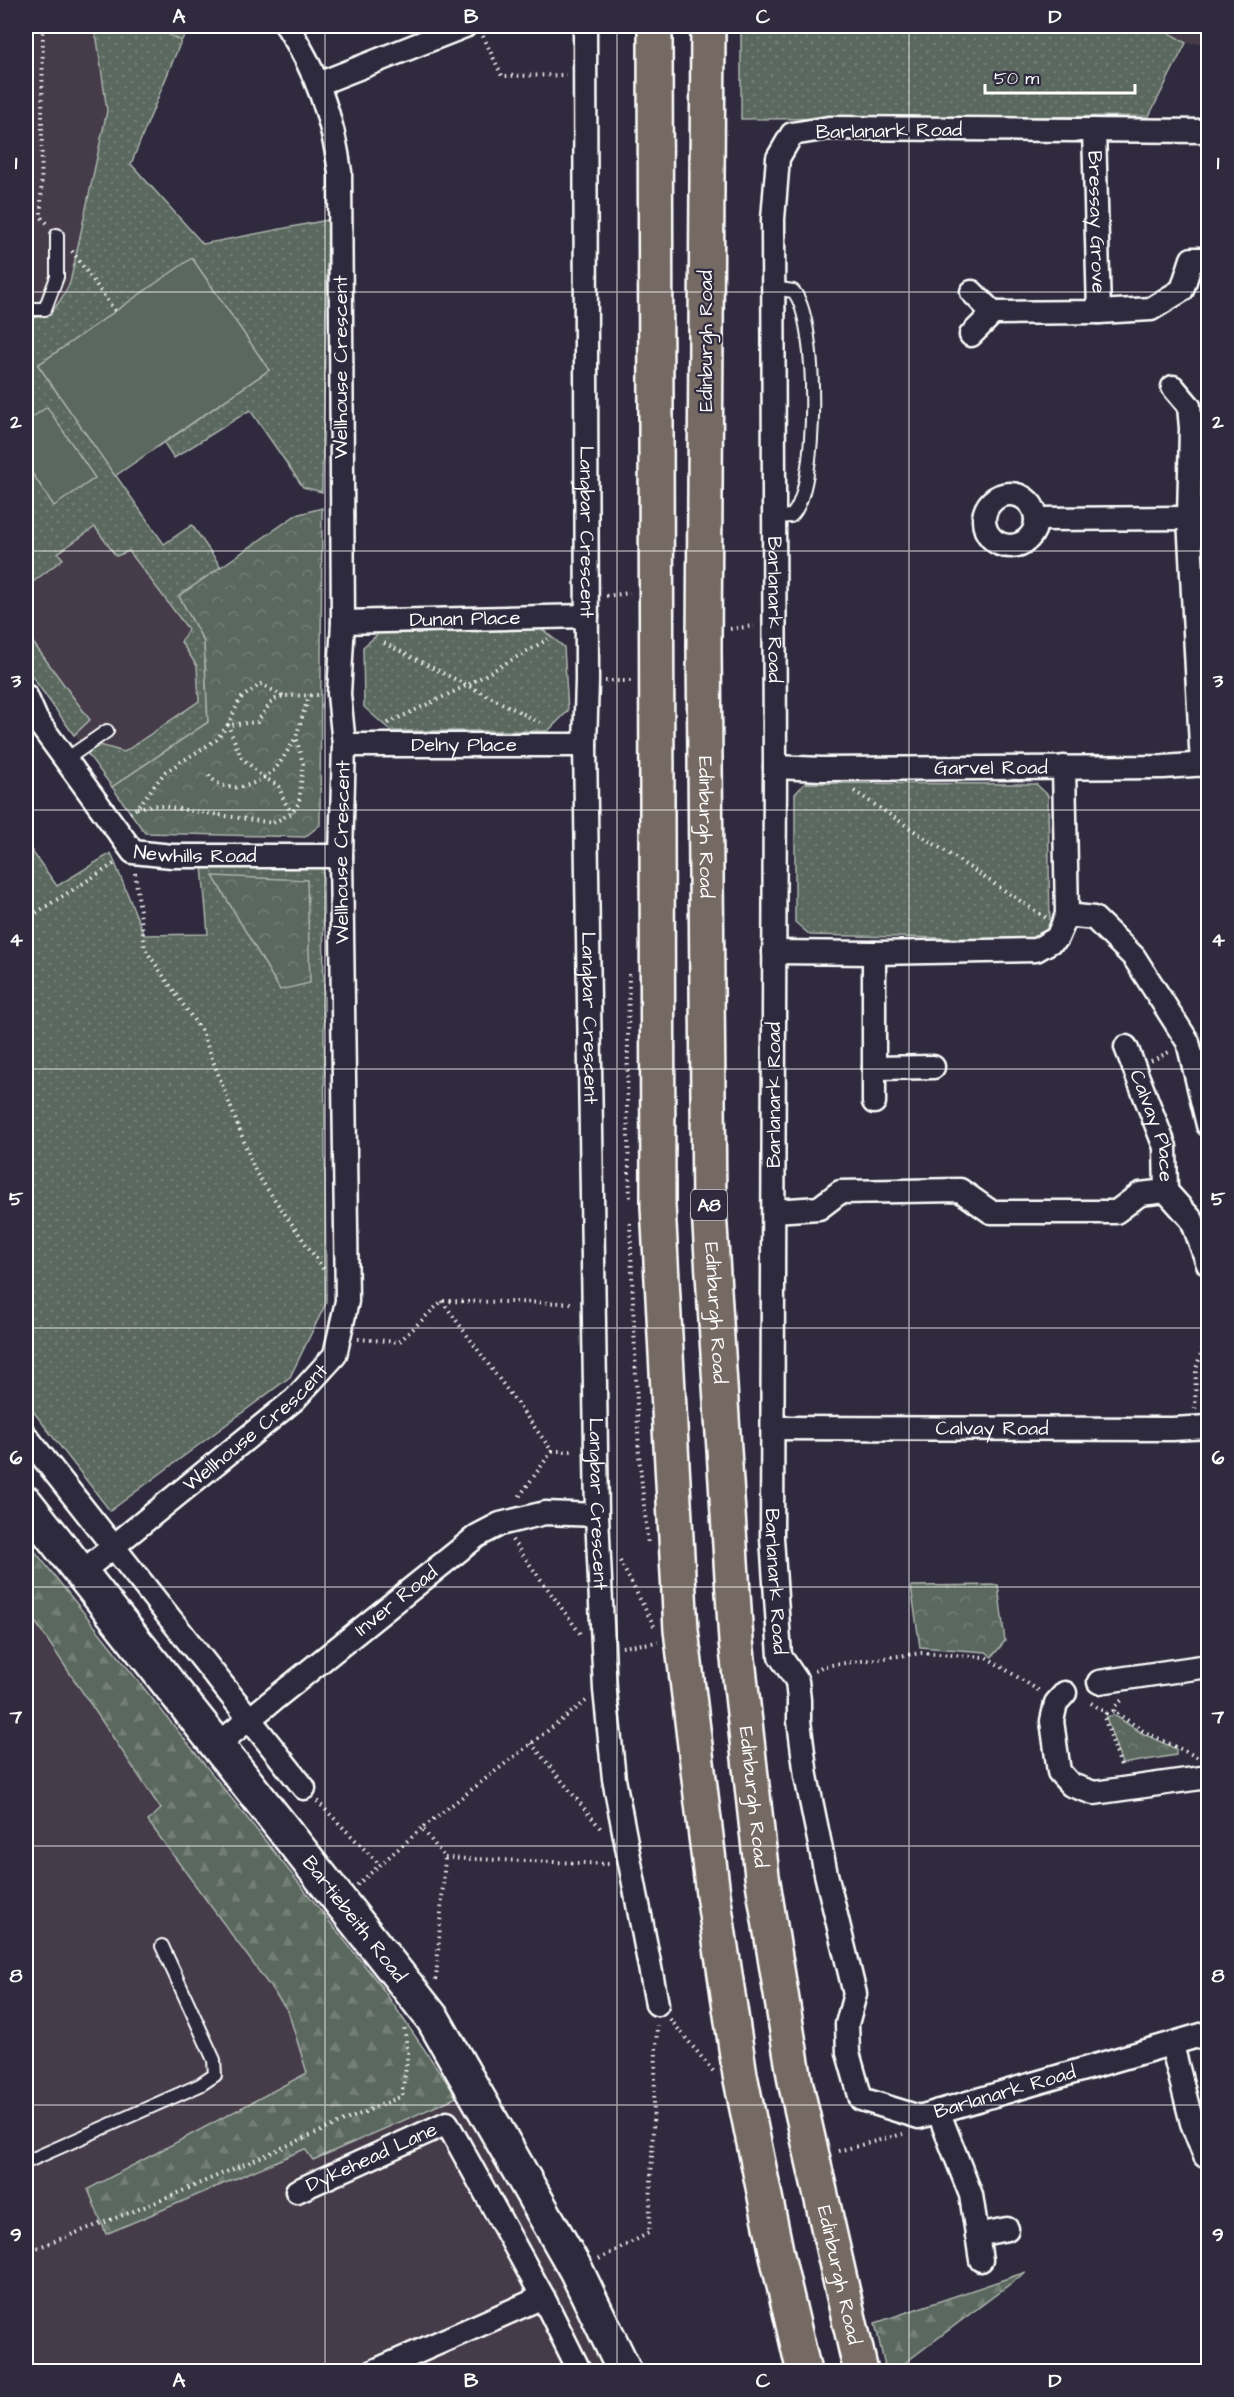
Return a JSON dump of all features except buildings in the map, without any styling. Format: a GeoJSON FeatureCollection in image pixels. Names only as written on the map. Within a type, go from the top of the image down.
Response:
{"type":"FeatureCollection","features":[{"type":"Feature","properties":{"kind":"main road"},"geometry":{"type":"LineString","coordinates":[[655,26],[658,1206],[681,1630],[713,1894],[740,2075],[778,2260],[804,2372]]}},
{"type":"Feature","properties":{"kind":"main road","name":"Edinburgh Road"},"geometry":{"type":"LineString","coordinates":[[708,26],[704,648],[709,1210],[736,1641],[762,1876],[795,2081],[861,2372]]}},
{"type":"Feature","properties":{"kind":"street","name":"Wellhouse Crescent"},"geometry":{"type":"LineString","coordinates":[[82,1572],[295,1399],[335,1355],[347,1301],[341,856],[344,744],[339,694],[343,622],[340,172],[336,136],[318,84],[303,50],[287,26]]}},
{"type":"Feature","properties":{"kind":"street"},"geometry":{"type":"LineString","coordinates":[[318,84],[465,26]]}},
{"type":"Feature","properties":{"kind":"street","name":"Langbar Crescent"},"geometry":{"type":"LineString","coordinates":[[585,26],[587,616],[585,745],[597,1515],[605,1690],[614,1779],[657,2004]]}},
{"type":"Feature","properties":{"kind":"street","name":"Barlanark Road"},"geometry":{"type":"LineString","coordinates":[[1209,131],[829,128],[792,134],[778,158],[773,219],[775,766],[772,1538],[780,1656],[797,1681],[806,1776],[826,1874],[855,1994],[847,2024],[848,2053],[861,2099],[929,2114],[1209,2033]]}},
{"type":"Feature","properties":{"kind":"street","name":"Bressay Grove"},"geometry":{"type":"LineString","coordinates":[[1094,130],[1099,312]]}},
{"type":"Feature","properties":{"kind":"street","name":"Bressay Grove"},"geometry":{"type":"LineString","coordinates":[[993,313],[1151,309],[1182,290],[1192,259],[1209,259]]}},
{"type":"Feature","properties":{"kind":"street"},"geometry":{"type":"LineString","coordinates":[[971,335],[993,313],[972,292]]}},
{"type":"Feature","properties":{"kind":"street"},"geometry":{"type":"LineString","coordinates":[[1173,387],[1189,406],[1191,428],[1189,518],[1205,764]]}},
{"type":"Feature","properties":{"kind":"street"},"geometry":{"type":"LineString","coordinates":[[1036,519],[1189,518]]}},
{"type":"Feature","properties":{"kind":"street","name":"Dunan Place"},"geometry":{"type":"LineString","coordinates":[[343,622],[587,616]]}},
{"type":"Feature","properties":{"kind":"street","name":"Newhills Road"},"geometry":{"type":"LineString","coordinates":[[26,696],[36,719],[133,852],[172,856],[341,856]]}},
{"type":"Feature","properties":{"kind":"street","name":"Delny Place"},"geometry":{"type":"LineString","coordinates":[[344,744],[585,745]]}},
{"type":"Feature","properties":{"kind":"street","name":"Garvel Road"},"geometry":{"type":"LineString","coordinates":[[775,766],[822,769],[1205,764]]}},
{"type":"Feature","properties":{"kind":"street"},"geometry":{"type":"LineString","coordinates":[[774,952],[1036,950],[1057,938],[1064,922],[1064,767]]}},
{"type":"Feature","properties":{"kind":"street"},"geometry":{"type":"LineString","coordinates":[[1064,922],[1094,918],[1134,957],[1188,1042],[1209,1125]]}},
{"type":"Feature","properties":{"kind":"street"},"geometry":{"type":"LineString","coordinates":[[874,953],[874,1102]]}},
{"type":"Feature","properties":{"kind":"street","name":"Calvay Place"},"geometry":{"type":"LineString","coordinates":[[1126,1047],[1166,1147],[1166,1191],[1192,1220],[1209,1264]]}},
{"type":"Feature","properties":{"kind":"street"},"geometry":{"type":"LineString","coordinates":[[874,1068],[933,1067]]}},
{"type":"Feature","properties":{"kind":"street"},"geometry":{"type":"LineString","coordinates":[[774,1211],[819,1208],[840,1192],[960,1190],[991,1212],[1116,1212],[1140,1194],[1166,1191]]}},
{"type":"Feature","properties":{"kind":"street","name":"Calvay Road"},"geometry":{"type":"LineString","coordinates":[[774,1428],[1201,1428]]}},
{"type":"Feature","properties":{"kind":"street"},"geometry":{"type":"LineString","coordinates":[[26,1436],[304,1788]]}},
{"type":"Feature","properties":{"kind":"street","name":"Bartiebeith Road"},"geometry":{"type":"LineString","coordinates":[[26,1503],[426,2011],[576,2270],[625,2372]]}},
{"type":"Feature","properties":{"kind":"street","name":"Inver Road"},"geometry":{"type":"LineString","coordinates":[[217,1745],[477,1536],[500,1524],[545,1513],[597,1515]]}},
{"type":"Feature","properties":{"kind":"street"},"geometry":{"type":"LineString","coordinates":[[1204,1767],[1126,1788],[1094,1793],[1071,1785],[1059,1772],[1052,1721],[1076,1695],[1209,1666]]}},
{"type":"Feature","properties":{"kind":"street"},"geometry":{"type":"LineString","coordinates":[[1172,2044],[1191,2123],[1205,2156],[1209,2157]]}},
{"type":"Feature","properties":{"kind":"street"},"geometry":{"type":"LineString","coordinates":[[929,2114],[971,2195],[981,2260]]}},
{"type":"Feature","properties":{"kind":"street","name":"Dykehead Lane"},"geometry":{"type":"LineString","coordinates":[[297,2191],[447,2123],[543,2297]]}},
{"type":"Feature","properties":{"kind":"street"},"geometry":{"type":"LineString","coordinates":[[977,2235],[1007,2229]]}},
{"type":"Feature","properties":{"kind":"street"},"geometry":{"type":"LineString","coordinates":[[372,2372],[543,2297],[580,2372]]}},
{"type":"Feature","properties":{"kind":"lane"},"geometry":{"type":"LineString","coordinates":[[26,309],[45,309],[57,277],[57,236]]}},
{"type":"Feature","properties":{"kind":"lane"},"geometry":{"type":"LineString","coordinates":[[773,288],[793,291],[802,307],[807,327],[812,397],[812,434],[801,501],[791,516],[774,517]]}},
{"type":"Feature","properties":{"kind":"lane"},"geometry":{"type":"LineString","coordinates":[[65,760],[107,731]]}},
{"type":"Feature","properties":{"kind":"lane"},"geometry":{"type":"LineString","coordinates":[[26,2162],[200,2085],[215,2075],[214,2060],[162,1946]]}},
{"type":"Feature","properties":{"kind":"path"},"geometry":{"type":"LineString","coordinates":[[43,26],[41,217],[76,256],[117,314]]}},
{"type":"Feature","properties":{"kind":"path"},"geometry":{"type":"LineString","coordinates":[[479,26],[502,76],[585,75]]}},
{"type":"Feature","properties":{"kind":"path"},"geometry":{"type":"LineString","coordinates":[[385,725],[468,685],[587,616]]}},
{"type":"Feature","properties":{"kind":"path"},"geometry":{"type":"LineString","coordinates":[[343,622],[585,745]]}},
{"type":"Feature","properties":{"kind":"path"},"geometry":{"type":"LineString","coordinates":[[112,826],[137,808],[165,772],[216,740],[228,724],[240,699],[261,684],[283,696]]}},
{"type":"Feature","properties":{"kind":"path"},"geometry":{"type":"LineString","coordinates":[[228,724],[257,722],[273,700],[283,696],[339,694]]}},
{"type":"Feature","properties":{"kind":"path"},"geometry":{"type":"LineString","coordinates":[[209,775],[214,782],[228,787],[247,787],[276,768],[296,737],[309,695]]}},
{"type":"Feature","properties":{"kind":"path"},"geometry":{"type":"LineString","coordinates":[[228,724],[241,757],[263,777],[279,786],[284,801],[292,813]]}},
{"type":"Feature","properties":{"kind":"path"},"geometry":{"type":"LineString","coordinates":[[137,808],[153,805],[273,823],[292,813],[299,803],[303,764],[296,737]]}},
{"type":"Feature","properties":{"kind":"path"},"geometry":{"type":"LineString","coordinates":[[822,769],[1064,922]]}},
{"type":"Feature","properties":{"kind":"path"},"geometry":{"type":"LineString","coordinates":[[26,919],[133,852],[145,949],[202,1032],[256,1173],[347,1301]]}},
{"type":"Feature","properties":{"kind":"path"},"geometry":{"type":"LineString","coordinates":[[1134,1069],[1188,1042]]}},
{"type":"Feature","properties":{"kind":"path"},"geometry":{"type":"LineString","coordinates":[[339,1338],[399,1342],[442,1301],[593,1304]]}},
{"type":"Feature","properties":{"kind":"path"},"geometry":{"type":"LineString","coordinates":[[442,1301],[552,1451],[500,1524],[604,1658],[658,1642]]}},
{"type":"Feature","properties":{"kind":"path"},"geometry":{"type":"LineString","coordinates":[[1201,1428],[1196,1369],[1209,1331]]}},
{"type":"Feature","properties":{"kind":"path"},"geometry":{"type":"LineString","coordinates":[[797,1681],[824,1666],[922,1653],[986,1657],[1076,1695],[1106,1713],[1114,1711],[1204,1767]]}},
{"type":"Feature","properties":{"kind":"path"},"geometry":{"type":"LineString","coordinates":[[339,1900],[422,1828],[579,1706],[605,1690]]}},
{"type":"Feature","properties":{"kind":"path"},"geometry":{"type":"LineString","coordinates":[[1106,1713],[1104,1717],[1119,1755],[1126,1788]]}},
{"type":"Feature","properties":{"kind":"path"},"geometry":{"type":"LineString","coordinates":[[531,1743],[602,1830]]}},
{"type":"Feature","properties":{"kind":"path"},"geometry":{"type":"LineString","coordinates":[[304,1788],[380,1864]]}},
{"type":"Feature","properties":{"kind":"path"},"geometry":{"type":"LineString","coordinates":[[26,2252],[152,2204],[402,2096],[408,2053],[403,2018],[426,2011],[445,1858],[422,1828]]}},
{"type":"Feature","properties":{"kind":"path"},"geometry":{"type":"LineString","coordinates":[[445,1858],[630,1865]]}},
{"type":"Feature","properties":{"kind":"path"},"geometry":{"type":"LineString","coordinates":[[657,2004],[719,2079]]}},
{"type":"Feature","properties":{"kind":"path"},"geometry":{"type":"LineString","coordinates":[[576,2270],[650,2233],[657,2004]]}},
{"type":"Feature","properties":{"kind":"path"},"geometry":{"type":"LineString","coordinates":[[812,2158],[920,2130],[929,2114]]}},
{"type":"Feature","properties":{"kind":"shaded area"},"geometry":{"type":"Polygon","coordinates":[[[26,26],[154,26],[181,41],[131,164],[203,245],[39,365],[26,403],[26,26]]]}},
{"type":"Feature","properties":{"kind":"shaded area"},"geometry":{"type":"Polygon","coordinates":[[[1158,26],[1208,26],[1208,44],[1186,43],[1158,26]]]}},
{"type":"Feature","properties":{"kind":"shaded area"},"geometry":{"type":"Polygon","coordinates":[[[26,494],[107,500],[204,642],[208,722],[112,787],[26,668],[26,494]]]}},
{"type":"Feature","properties":{"kind":"shaded area"},"geometry":{"type":"Polygon","coordinates":[[[26,1540],[380,1985],[457,2097],[541,2229],[607,2371],[26,2371],[26,1540]]]}},
{"type":"Feature","properties":{"kind":"green space"},"geometry":{"type":"Polygon","coordinates":[[[90,26],[154,26],[181,41],[131,164],[203,244],[328,220],[322,492],[303,487],[250,410],[174,458],[164,443],[269,370],[192,259],[38,365],[164,544],[192,525],[221,567],[179,596],[204,642],[208,722],[112,787],[87,753],[100,745],[124,752],[199,701],[197,666],[181,642],[188,629],[129,551],[116,556],[95,527],[58,553],[63,559],[33,582],[26,594],[26,318],[35,318],[49,313],[58,304],[70,283],[107,111],[97,39],[90,26]]]}},
{"type":"Feature","properties":{"kind":"green space"},"geometry":{"type":"Polygon","coordinates":[[[154,26],[191,26],[181,41],[154,26]]]}},
{"type":"Feature","properties":{"kind":"green space"},"geometry":{"type":"Polygon","coordinates":[[[741,26],[1158,26],[1186,43],[1149,116],[741,119],[741,26]]]}},
{"type":"Feature","properties":{"kind":"green space"},"geometry":{"type":"Polygon","coordinates":[[[192,258],[269,370],[115,476],[38,365],[192,258]]]}},
{"type":"Feature","properties":{"kind":"green space"},"geometry":{"type":"Polygon","coordinates":[[[47,407],[95,478],[54,506],[26,464],[26,422],[47,407]]]}},
{"type":"Feature","properties":{"kind":"green space"},"geometry":{"type":"Polygon","coordinates":[[[322,508],[320,825],[305,837],[145,833],[112,787],[208,722],[204,642],[179,596],[296,515],[322,508]]]}},
{"type":"Feature","properties":{"kind":"green space"},"geometry":{"type":"Polygon","coordinates":[[[538,626],[564,647],[568,711],[548,731],[391,731],[364,707],[363,647],[385,628],[538,626]]]}},
{"type":"Feature","properties":{"kind":"green space"},"geometry":{"type":"Polygon","coordinates":[[[26,633],[90,720],[74,735],[26,668],[26,633]]]}},
{"type":"Feature","properties":{"kind":"green space"},"geometry":{"type":"Polygon","coordinates":[[[805,783],[1036,784],[1048,795],[1050,928],[1035,940],[810,935],[795,922],[795,794],[805,783]]]}},
{"type":"Feature","properties":{"kind":"green space"},"geometry":{"type":"Polygon","coordinates":[[[26,843],[57,886],[111,853],[144,935],[208,934],[202,866],[323,864],[326,1303],[290,1377],[110,1511],[26,1402],[26,843]]]}},
{"type":"Feature","properties":{"kind":"green space"},"geometry":{"type":"Polygon","coordinates":[[[213,876],[307,880],[310,983],[280,990],[213,876]]]}},
{"type":"Feature","properties":{"kind":"green space"},"geometry":{"type":"Polygon","coordinates":[[[26,1540],[380,1985],[457,2097],[313,2160],[305,2149],[106,2234],[88,2189],[307,2073],[288,2011],[148,1821],[161,1809],[26,1608],[26,1540]]]}},
{"type":"Feature","properties":{"kind":"green space"},"geometry":{"type":"Polygon","coordinates":[[[998,1585],[1005,1641],[992,1657],[986,1652],[920,1647],[911,1586],[998,1585]]]}},
{"type":"Feature","properties":{"kind":"green space"},"geometry":{"type":"Polygon","coordinates":[[[1114,1715],[1142,1733],[1176,1749],[1176,1755],[1122,1764],[1106,1717],[1114,1715]]]}},
{"type":"Feature","properties":{"kind":"green space"},"geometry":{"type":"Polygon","coordinates":[[[1026,2272],[894,2371],[886,2371],[875,2323],[1026,2272]]]}}]}
